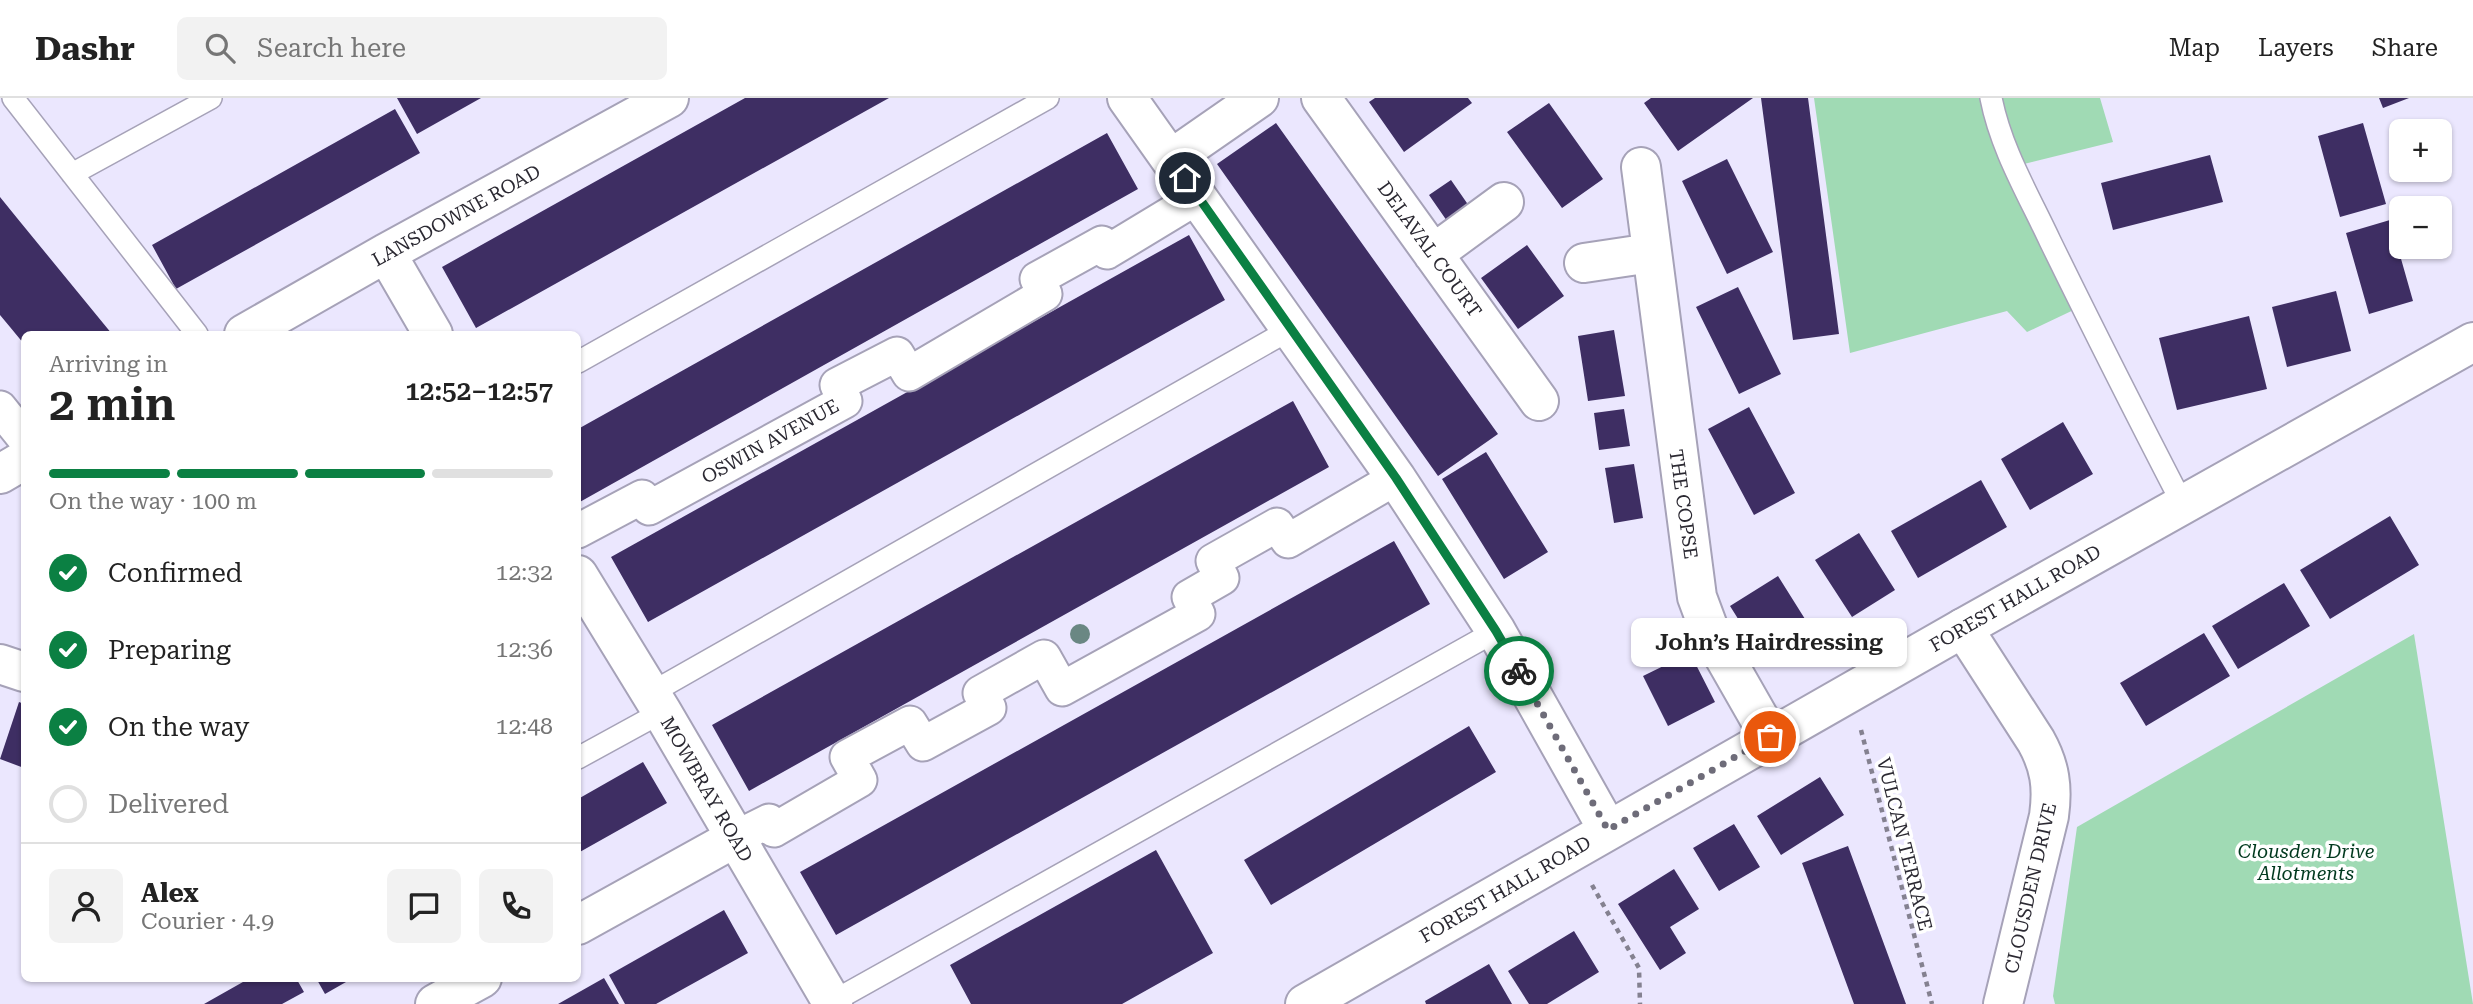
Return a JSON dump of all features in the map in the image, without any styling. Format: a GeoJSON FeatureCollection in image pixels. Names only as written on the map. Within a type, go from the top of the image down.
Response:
{"type":"FeatureCollection","features":[{"type":"Feature","properties":{"kind":"street","name":"LANSDOWNE ROAD"},"geometry":{"type":"LineString","coordinates":[[249,331],[669,98]]}},
{"type":"Feature","properties":{"kind":"street"},"geometry":{"type":"LineString","coordinates":[[1127,98],[1396,478],[1496,631],[1608,830]]}},
{"type":"Feature","properties":{"kind":"street"},"geometry":{"type":"LineString","coordinates":[[1171,159],[1259,98]]}},
{"type":"Feature","properties":{"kind":"street","name":"DELAVAL COURT"},"geometry":{"type":"LineString","coordinates":[[1321,98],[1539,401]]}},
{"type":"Feature","properties":{"kind":"street","name":"THE COPSE"},"geometry":{"type":"LineString","coordinates":[[1641,167],[1697,597],[1710,632],[1770,737]]}},
{"type":"Feature","properties":{"kind":"street","name":"OSWIN AVENUE"},"geometry":{"type":"LineString","coordinates":[[581,529],[642,497],[649,508],[845,401],[837,385],[897,354],[909,374],[1045,294],[1037,279],[1102,243],[1107,252],[1199,197]]}},
{"type":"Feature","properties":{"kind":"street"},"geometry":{"type":"LineString","coordinates":[[1433,254],[1504,202]]}},
{"type":"Feature","properties":{"kind":"street"},"geometry":{"type":"LineString","coordinates":[[386,253],[431,331]]}},
{"type":"Feature","properties":{"kind":"street"},"geometry":{"type":"LineString","coordinates":[[1584,263],[1651,253]]}},
{"type":"Feature","properties":{"kind":"street","name":"FOREST HALL ROAD"},"geometry":{"type":"LineString","coordinates":[[1305,1004],[2182,503],[2473,342]]}},
{"type":"Feature","properties":{"kind":"street"},"geometry":{"type":"LineString","coordinates":[[0,408],[21,434]]}},
{"type":"Feature","properties":{"kind":"street"},"geometry":{"type":"LineString","coordinates":[[0,474],[21,462]]}},
{"type":"Feature","properties":{"kind":"street"},"geometry":{"type":"LineString","coordinates":[[581,923],[735,838],[769,821],[774,830],[860,780],[847,757],[910,723],[923,744],[989,708],[980,693],[1044,657],[1062,689],[1198,614],[1189,597],[1222,578],[1213,561],[1277,525],[1288,541],[1396,478]]}},
{"type":"Feature","properties":{"kind":"street","name":"MOWBRAY ROAD"},"geometry":{"type":"LineString","coordinates":[[581,580],[657,702],[832,1003]]}},
{"type":"Feature","properties":{"kind":"street","name":"CLOUSDEN DRIVE"},"geometry":{"type":"LineString","coordinates":[[1963,628],[2036,741],[2051,775],[2049,816],[2003,1004]]}},
{"type":"Feature","properties":{"kind":"street"},"geometry":{"type":"LineString","coordinates":[[0,664],[21,670]]}},
{"type":"Feature","properties":{"kind":"street"},"geometry":{"type":"LineString","coordinates":[[435,1004],[475,982]]}},
{"type":"Feature","properties":{"kind":"lane"},"geometry":{"type":"LineString","coordinates":[[13,98],[195,331]]}},
{"type":"Feature","properties":{"kind":"lane"},"geometry":{"type":"LineString","coordinates":[[72,174],[211,98]]}},
{"type":"Feature","properties":{"kind":"lane"},"geometry":{"type":"LineString","coordinates":[[581,360],[1048,98]]}},
{"type":"Feature","properties":{"kind":"lane"},"geometry":{"type":"LineString","coordinates":[[1991,98],[2009,154],[2082,306],[2182,503]]}},
{"type":"Feature","properties":{"kind":"lane"},"geometry":{"type":"LineString","coordinates":[[581,756],[657,702],[1290,329]]}},
{"type":"Feature","properties":{"kind":"lane"},"geometry":{"type":"LineString","coordinates":[[832,1003],[1496,631]]}},
{"type":"Feature","properties":{"kind":"path","name":"VULCAN TERRACE"},"geometry":{"type":"LineString","coordinates":[[1851,691],[1932,1004]]}},
{"type":"Feature","properties":{"kind":"path"},"geometry":{"type":"LineString","coordinates":[[1572,851],[1639,968],[1640,1004]]}},
{"type":"Feature","properties":{"kind":"green space"},"geometry":{"type":"Polygon","coordinates":[[[1814,98],[2100,98],[2113,142],[2024,164],[2082,306],[2027,332],[2007,311],[1850,353],[1814,98]]]}},
{"type":"Feature","properties":{"kind":"green space","name":"Clousden Drive Allotments"},"geometry":{"type":"Polygon","coordinates":[[[2414,634],[2473,1004],[2055,1004],[2053,996],[2077,827],[2414,634]]]}},
{"type":"Feature","properties":{"kind":"building"},"geometry":{"type":"Polygon","coordinates":[[[397,98],[481,98],[417,134],[397,98]]]}},
{"type":"Feature","properties":{"kind":"building"},"geometry":{"type":"Polygon","coordinates":[[[745,98],[889,98],[476,328],[442,267],[745,98]]]}},
{"type":"Feature","properties":{"kind":"building"},"geometry":{"type":"Polygon","coordinates":[[[1375,98],[1468,98],[1472,103],[1404,152],[1369,102],[1375,98]]]}},
{"type":"Feature","properties":{"kind":"building"},"geometry":{"type":"Polygon","coordinates":[[[1651,98],[1753,98],[1678,151],[1644,103],[1651,98]]]}},
{"type":"Feature","properties":{"kind":"building"},"geometry":{"type":"Polygon","coordinates":[[[1761,98],[1808,98],[1839,334],[1793,340],[1761,98]]]}},
{"type":"Feature","properties":{"kind":"building"},"geometry":{"type":"Polygon","coordinates":[[[2379,98],[2409,98],[2383,108],[2379,98]]]}},
{"type":"Feature","properties":{"kind":"building"},"geometry":{"type":"Polygon","coordinates":[[[1549,103],[1603,179],[1562,208],[1507,132],[1549,103]]]}},
{"type":"Feature","properties":{"kind":"building"},"geometry":{"type":"Polygon","coordinates":[[[395,109],[420,153],[176,289],[152,245],[395,109]]]}},
{"type":"Feature","properties":{"kind":"building"},"geometry":{"type":"Polygon","coordinates":[[[1276,123],[1498,434],[1438,476],[1217,164],[1276,123]]]}},
{"type":"Feature","properties":{"kind":"building"},"geometry":{"type":"Polygon","coordinates":[[[2363,123],[2386,204],[2340,217],[2318,136],[2363,123]]]}},
{"type":"Feature","properties":{"kind":"building"},"geometry":{"type":"Polygon","coordinates":[[[1107,133],[1138,189],[581,501],[581,427],[1107,133]]]}},
{"type":"Feature","properties":{"kind":"building"},"geometry":{"type":"Polygon","coordinates":[[[2210,155],[2223,202],[2113,230],[2101,183],[2210,155]]]}},
{"type":"Feature","properties":{"kind":"building"},"geometry":{"type":"Polygon","coordinates":[[[1727,159],[1773,252],[1727,274],[1682,181],[1727,159]]]}},
{"type":"Feature","properties":{"kind":"building"},"geometry":{"type":"Polygon","coordinates":[[[1451,180],[1469,206],[1447,221],[1429,195],[1451,180]]]}},
{"type":"Feature","properties":{"kind":"building"},"geometry":{"type":"Polygon","coordinates":[[[0,197],[110,331],[21,331],[21,340],[0,315],[0,197]]]}},
{"type":"Feature","properties":{"kind":"building"},"geometry":{"type":"Polygon","coordinates":[[[2389,220],[2389,259],[2401,259],[2413,301],[2369,314],[2346,233],[2389,220]]]}},
{"type":"Feature","properties":{"kind":"building"},"geometry":{"type":"Polygon","coordinates":[[[1189,235],[1225,300],[648,622],[611,557],[1189,235]]]}},
{"type":"Feature","properties":{"kind":"building"},"geometry":{"type":"Polygon","coordinates":[[[1527,245],[1564,296],[1518,329],[1481,278],[1527,245]]]}},
{"type":"Feature","properties":{"kind":"building"},"geometry":{"type":"Polygon","coordinates":[[[1738,287],[1781,374],[1739,394],[1696,307],[1738,287]]]}},
{"type":"Feature","properties":{"kind":"building"},"geometry":{"type":"Polygon","coordinates":[[[2336,291],[2351,351],[2287,367],[2272,307],[2336,291]]]}},
{"type":"Feature","properties":{"kind":"building"},"geometry":{"type":"Polygon","coordinates":[[[2249,316],[2267,389],[2177,410],[2159,338],[2249,316]]]}},
{"type":"Feature","properties":{"kind":"building"},"geometry":{"type":"Polygon","coordinates":[[[1614,330],[1625,396],[1588,401],[1578,336],[1614,330]]]}},
{"type":"Feature","properties":{"kind":"building"},"geometry":{"type":"Polygon","coordinates":[[[1293,401],[1329,467],[749,791],[712,725],[1293,401]]]}},
{"type":"Feature","properties":{"kind":"building"},"geometry":{"type":"Polygon","coordinates":[[[1749,407],[1795,493],[1754,515],[1708,429],[1749,407]]]}},
{"type":"Feature","properties":{"kind":"building"},"geometry":{"type":"Polygon","coordinates":[[[1624,409],[1630,446],[1599,450],[1594,413],[1624,409]]]}},
{"type":"Feature","properties":{"kind":"building"},"geometry":{"type":"Polygon","coordinates":[[[2063,422],[2093,474],[2030,510],[2001,459],[2063,422]]]}},
{"type":"Feature","properties":{"kind":"building"},"geometry":{"type":"Polygon","coordinates":[[[1486,452],[1548,552],[1504,579],[1442,479],[1486,452]]]}},
{"type":"Feature","properties":{"kind":"building"},"geometry":{"type":"Polygon","coordinates":[[[1634,464],[1643,518],[1614,523],[1605,468],[1634,464]]]}},
{"type":"Feature","properties":{"kind":"building"},"geometry":{"type":"Polygon","coordinates":[[[1981,480],[2007,527],[1918,578],[1891,531],[1981,480]]]}},
{"type":"Feature","properties":{"kind":"building"},"geometry":{"type":"Polygon","coordinates":[[[2390,516],[2419,565],[2330,619],[2300,570],[2390,516]]]}},
{"type":"Feature","properties":{"kind":"building"},"geometry":{"type":"Polygon","coordinates":[[[1859,533],[1895,590],[1852,617],[1815,560],[1859,533]]]}},
{"type":"Feature","properties":{"kind":"building"},"geometry":{"type":"Polygon","coordinates":[[[1394,541],[1430,604],[836,935],[800,872],[1394,541]]]}},
{"type":"Feature","properties":{"kind":"building"},"geometry":{"type":"Polygon","coordinates":[[[1778,576],[1810,627],[1762,657],[1730,606],[1778,576]]]}},
{"type":"Feature","properties":{"kind":"building"},"geometry":{"type":"Polygon","coordinates":[[[2284,583],[2310,626],[2238,669],[2212,626],[2284,583]]]}},
{"type":"Feature","properties":{"kind":"building"},"geometry":{"type":"Polygon","coordinates":[[[2204,633],[2230,676],[2146,726],[2120,683],[2204,633]]]}},
{"type":"Feature","properties":{"kind":"building"},"geometry":{"type":"Polygon","coordinates":[[[1690,653],[1715,702],[1668,726],[1643,676],[1690,653]]]}},
{"type":"Feature","properties":{"kind":"building"},"geometry":{"type":"Polygon","coordinates":[[[19,702],[21,767],[0,759],[19,702]]]}},
{"type":"Feature","properties":{"kind":"building"},"geometry":{"type":"Polygon","coordinates":[[[1469,726],[1496,772],[1271,905],[1244,860],[1469,726]]]}},
{"type":"Feature","properties":{"kind":"building"},"geometry":{"type":"Polygon","coordinates":[[[643,762],[667,803],[581,851],[581,797],[643,762]]]}},
{"type":"Feature","properties":{"kind":"building"},"geometry":{"type":"Polygon","coordinates":[[[1820,777],[1844,815],[1781,855],[1757,816],[1820,777]]]}},
{"type":"Feature","properties":{"kind":"building"},"geometry":{"type":"Polygon","coordinates":[[[1734,824],[1760,867],[1719,891],[1693,848],[1734,824]]]}},
{"type":"Feature","properties":{"kind":"building"},"geometry":{"type":"Polygon","coordinates":[[[1848,846],[1906,1004],[1854,1004],[1802,863],[1848,846]]]}},
{"type":"Feature","properties":{"kind":"building"},"geometry":{"type":"Polygon","coordinates":[[[1156,850],[1213,953],[1122,1004],[971,1004],[950,965],[1156,850]]]}},
{"type":"Feature","properties":{"kind":"building"},"geometry":{"type":"Polygon","coordinates":[[[1674,869],[1699,909],[1670,927],[1686,953],[1660,970],[1618,904],[1674,869]]]}},
{"type":"Feature","properties":{"kind":"building"},"geometry":{"type":"Polygon","coordinates":[[[724,910],[748,953],[656,1004],[625,1004],[609,975],[724,910]]]}},
{"type":"Feature","properties":{"kind":"building"},"geometry":{"type":"Polygon","coordinates":[[[1574,931],[1599,972],[1547,1004],[1529,1004],[1508,971],[1574,931]]]}},
{"type":"Feature","properties":{"kind":"building"},"geometry":{"type":"Polygon","coordinates":[[[1489,964],[1512,1004],[1426,1004],[1425,1001],[1489,964]]]}},
{"type":"Feature","properties":{"kind":"building"},"geometry":{"type":"Polygon","coordinates":[[[604,978],[619,1004],[558,1004],[604,978]]]}},
{"type":"Feature","properties":{"kind":"building"},"geometry":{"type":"Polygon","coordinates":[[[243,982],[298,982],[304,992],[282,1004],[204,1004],[243,982]]]}},
{"type":"Feature","properties":{"kind":"building"},"geometry":{"type":"Polygon","coordinates":[[[318,982],[346,982],[325,994],[318,982]]]}},
{"type":"Feature","properties":{"kind":"way so far"},"geometry":{"type":"LineString","coordinates":[[1519,671],[1608,830],[1770,737]]}},
{"type":"Feature","properties":{"kind":"place","name":"John’s Hairdressing"},"geometry":{"type":"Point","coordinates":[1770,737]}},
{"type":"Feature","properties":{"kind":"route"},"geometry":{"type":"LineString","coordinates":[[1185,178],[1396,478],[1496,631],[1519,671]]}}]}
